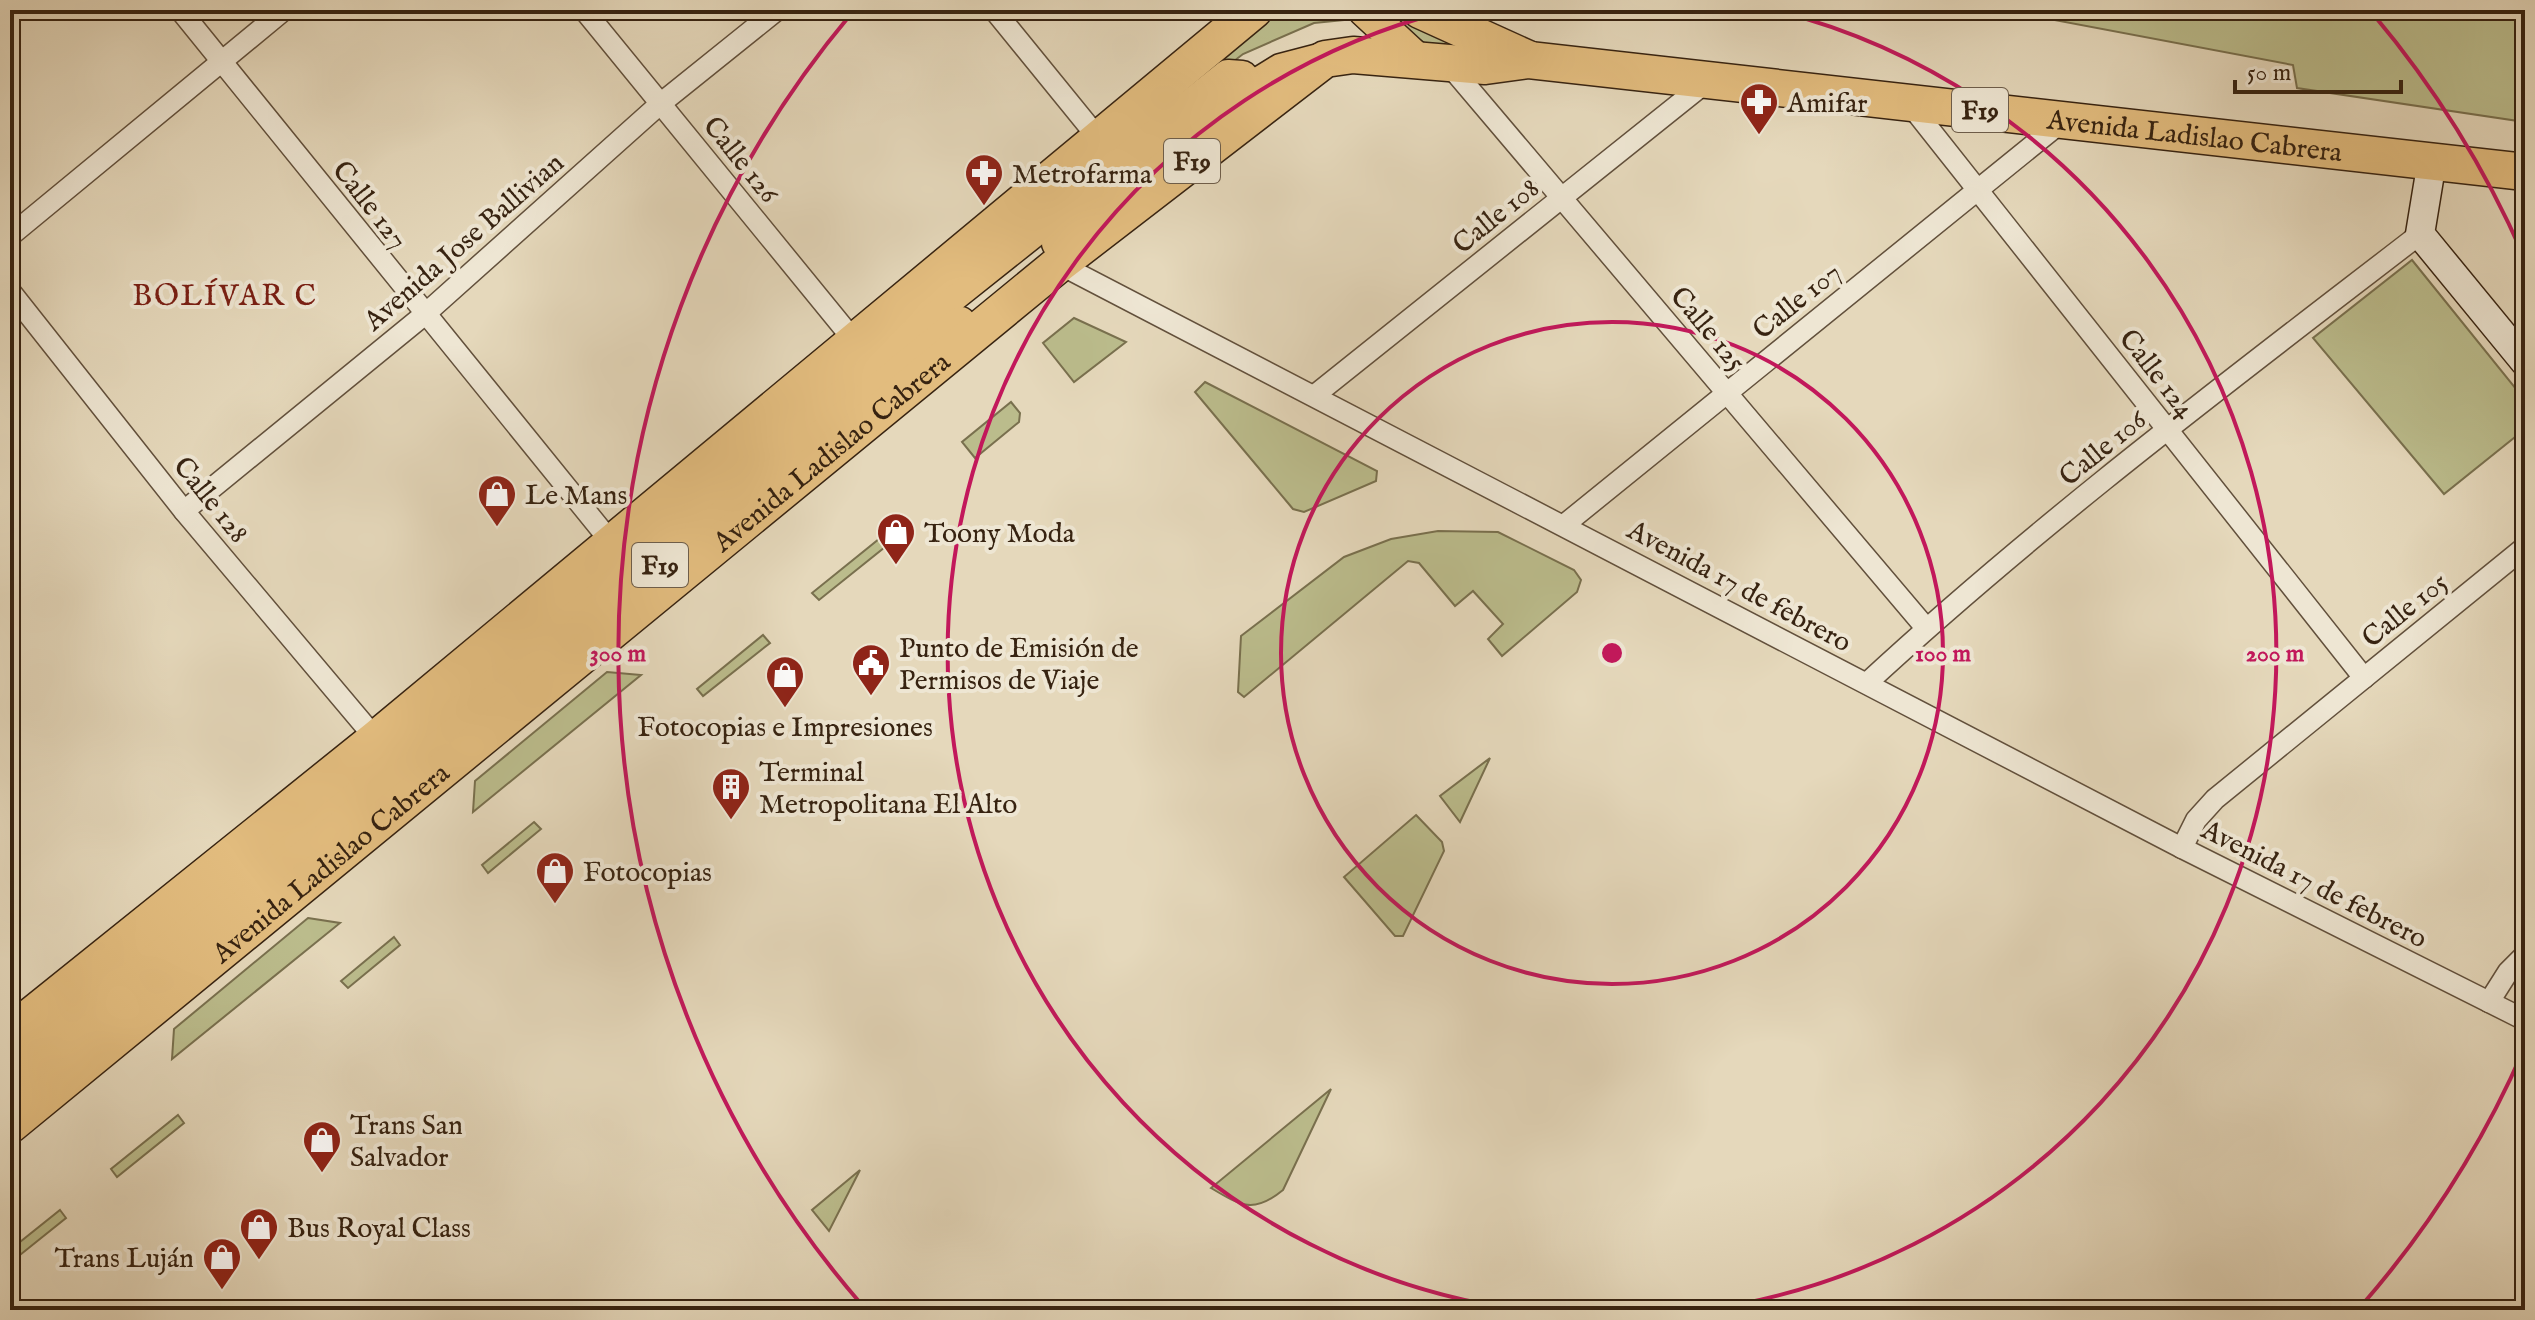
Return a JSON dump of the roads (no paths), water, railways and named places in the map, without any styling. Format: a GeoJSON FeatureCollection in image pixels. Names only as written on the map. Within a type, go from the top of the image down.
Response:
{"type":"FeatureCollection","features":[{"type":"Feature","properties":{"kind":"highway","name":"F19"},"geometry":{"type":"LineString","coordinates":[[10,1033],[376,739],[1254,10]]}},
{"type":"Feature","properties":{"kind":"highway","name":"Avenida Ladislao Cabrera"},"geometry":{"type":"LineString","coordinates":[[1420,10],[1529,60]]}},
{"type":"Feature","properties":{"kind":"highway","name":"Avenida Ladislao Cabrera"},"geometry":{"type":"LineString","coordinates":[[10,1125],[1059,264],[1325,59],[1353,55],[1485,66],[1529,60],[2525,172]]}},
{"type":"Feature","properties":{"kind":"highway"},"geometry":{"type":"LineString","coordinates":[[883,320],[939,306],[970,247]]}},
{"type":"Feature","properties":{"kind":"main road"},"geometry":{"type":"LineString","coordinates":[[1364,10],[1434,63]]}},
{"type":"Feature","properties":{"kind":"main road","name":"Avenida Ladislao Cabrera"},"geometry":{"type":"LineString","coordinates":[[10,1064],[939,306],[1237,84],[1325,59]]}},
{"type":"Feature","properties":{"kind":"main road","name":"Avenida Ladislao Cabrera"},"geometry":{"type":"LineString","coordinates":[[10,1096],[1237,84]]}},
{"type":"Feature","properties":{"kind":"street","name":"Calle 127"},"geometry":{"type":"LineString","coordinates":[[180,10],[424,315],[611,542]]}},
{"type":"Feature","properties":{"kind":"street"},"geometry":{"type":"LineString","coordinates":[[10,236],[284,10]]}},
{"type":"Feature","properties":{"kind":"street","name":"Calle 126"},"geometry":{"type":"LineString","coordinates":[[584,10],[856,343]]}},
{"type":"Feature","properties":{"kind":"street","name":"Avenida Jose Ballivian"},"geometry":{"type":"LineString","coordinates":[[184,511],[424,315],[660,104],[777,10]]}},
{"type":"Feature","properties":{"kind":"street"},"geometry":{"type":"LineString","coordinates":[[994,10],[1099,139]]}},
{"type":"Feature","properties":{"kind":"street","name":"Calle 125"},"geometry":{"type":"LineString","coordinates":[[1434,63],[1563,197],[1926,628]]}},
{"type":"Feature","properties":{"kind":"street","name":"Calle 108"},"geometry":{"type":"LineString","coordinates":[[1315,395],[1709,80]]}},
{"type":"Feature","properties":{"kind":"street","name":"Calle 124"},"geometry":{"type":"LineString","coordinates":[[1908,102],[2364,678]]}},
{"type":"Feature","properties":{"kind":"street","name":"Calle 107"},"geometry":{"type":"LineString","coordinates":[[1564,525],[2064,120]]}},
{"type":"Feature","properties":{"kind":"street"},"geometry":{"type":"LineString","coordinates":[[2432,161],[2420,234],[2525,362]]}},
{"type":"Feature","properties":{"kind":"street","name":"Calle 106"},"geometry":{"type":"LineString","coordinates":[[1867,683],[1926,628],[2167,429],[2420,234]]}},
{"type":"Feature","properties":{"kind":"street","name":"Avenida 17 de febrero"},"geometry":{"type":"LineString","coordinates":[[1059,264],[2182,848],[2525,1020]]}},
{"type":"Feature","properties":{"kind":"street","name":"Calle 128"},"geometry":{"type":"LineString","coordinates":[[10,291],[184,511],[376,739]]}},
{"type":"Feature","properties":{"kind":"street","name":"Calle 105"},"geometry":{"type":"LineString","coordinates":[[2182,848],[2196,820],[2215,799],[2525,547]]}},
{"type":"Feature","properties":{"kind":"street"},"geometry":{"type":"LineString","coordinates":[[2489,1002],[2508,972],[2525,955]]}},
{"type":"Feature","properties":{"kind":"place","name":"Amifar"},"geometry":{"type":"Point","coordinates":[1759,136]}},
{"type":"Feature","properties":{"kind":"place","name":"Metrofarma"},"geometry":{"type":"Point","coordinates":[984,207]}},
{"type":"Feature","properties":{"kind":"place","name":"Le Mans"},"geometry":{"type":"Point","coordinates":[497,528]}},
{"type":"Feature","properties":{"kind":"place","name":"Toony Moda"},"geometry":{"type":"Point","coordinates":[896,566]}},
{"type":"Feature","properties":{"kind":"place","name":"Punto de Emisión de Permisos de Viaje"},"geometry":{"type":"Point","coordinates":[871,697]}},
{"type":"Feature","properties":{"kind":"place","name":"Fotocopias e Impresiones"},"geometry":{"type":"Point","coordinates":[785,709]}},
{"type":"Feature","properties":{"kind":"place","name":"Terminal Metropolitana El Alto"},"geometry":{"type":"Point","coordinates":[731,821]}},
{"type":"Feature","properties":{"kind":"place","name":"Fotocopias"},"geometry":{"type":"Point","coordinates":[555,905]}},
{"type":"Feature","properties":{"kind":"place","name":"Trans San Salvador"},"geometry":{"type":"Point","coordinates":[322,1174]}},
{"type":"Feature","properties":{"kind":"place","name":"Bus Royal Class"},"geometry":{"type":"Point","coordinates":[259,1261]}},
{"type":"Feature","properties":{"kind":"place","name":"Trans Luján"},"geometry":{"type":"Point","coordinates":[222,1291]}},
{"type":"Feature","properties":{"kind":"district","name":"BOLÍVAR C"},"geometry":{"type":"Point","coordinates":[225,295]}}]}
